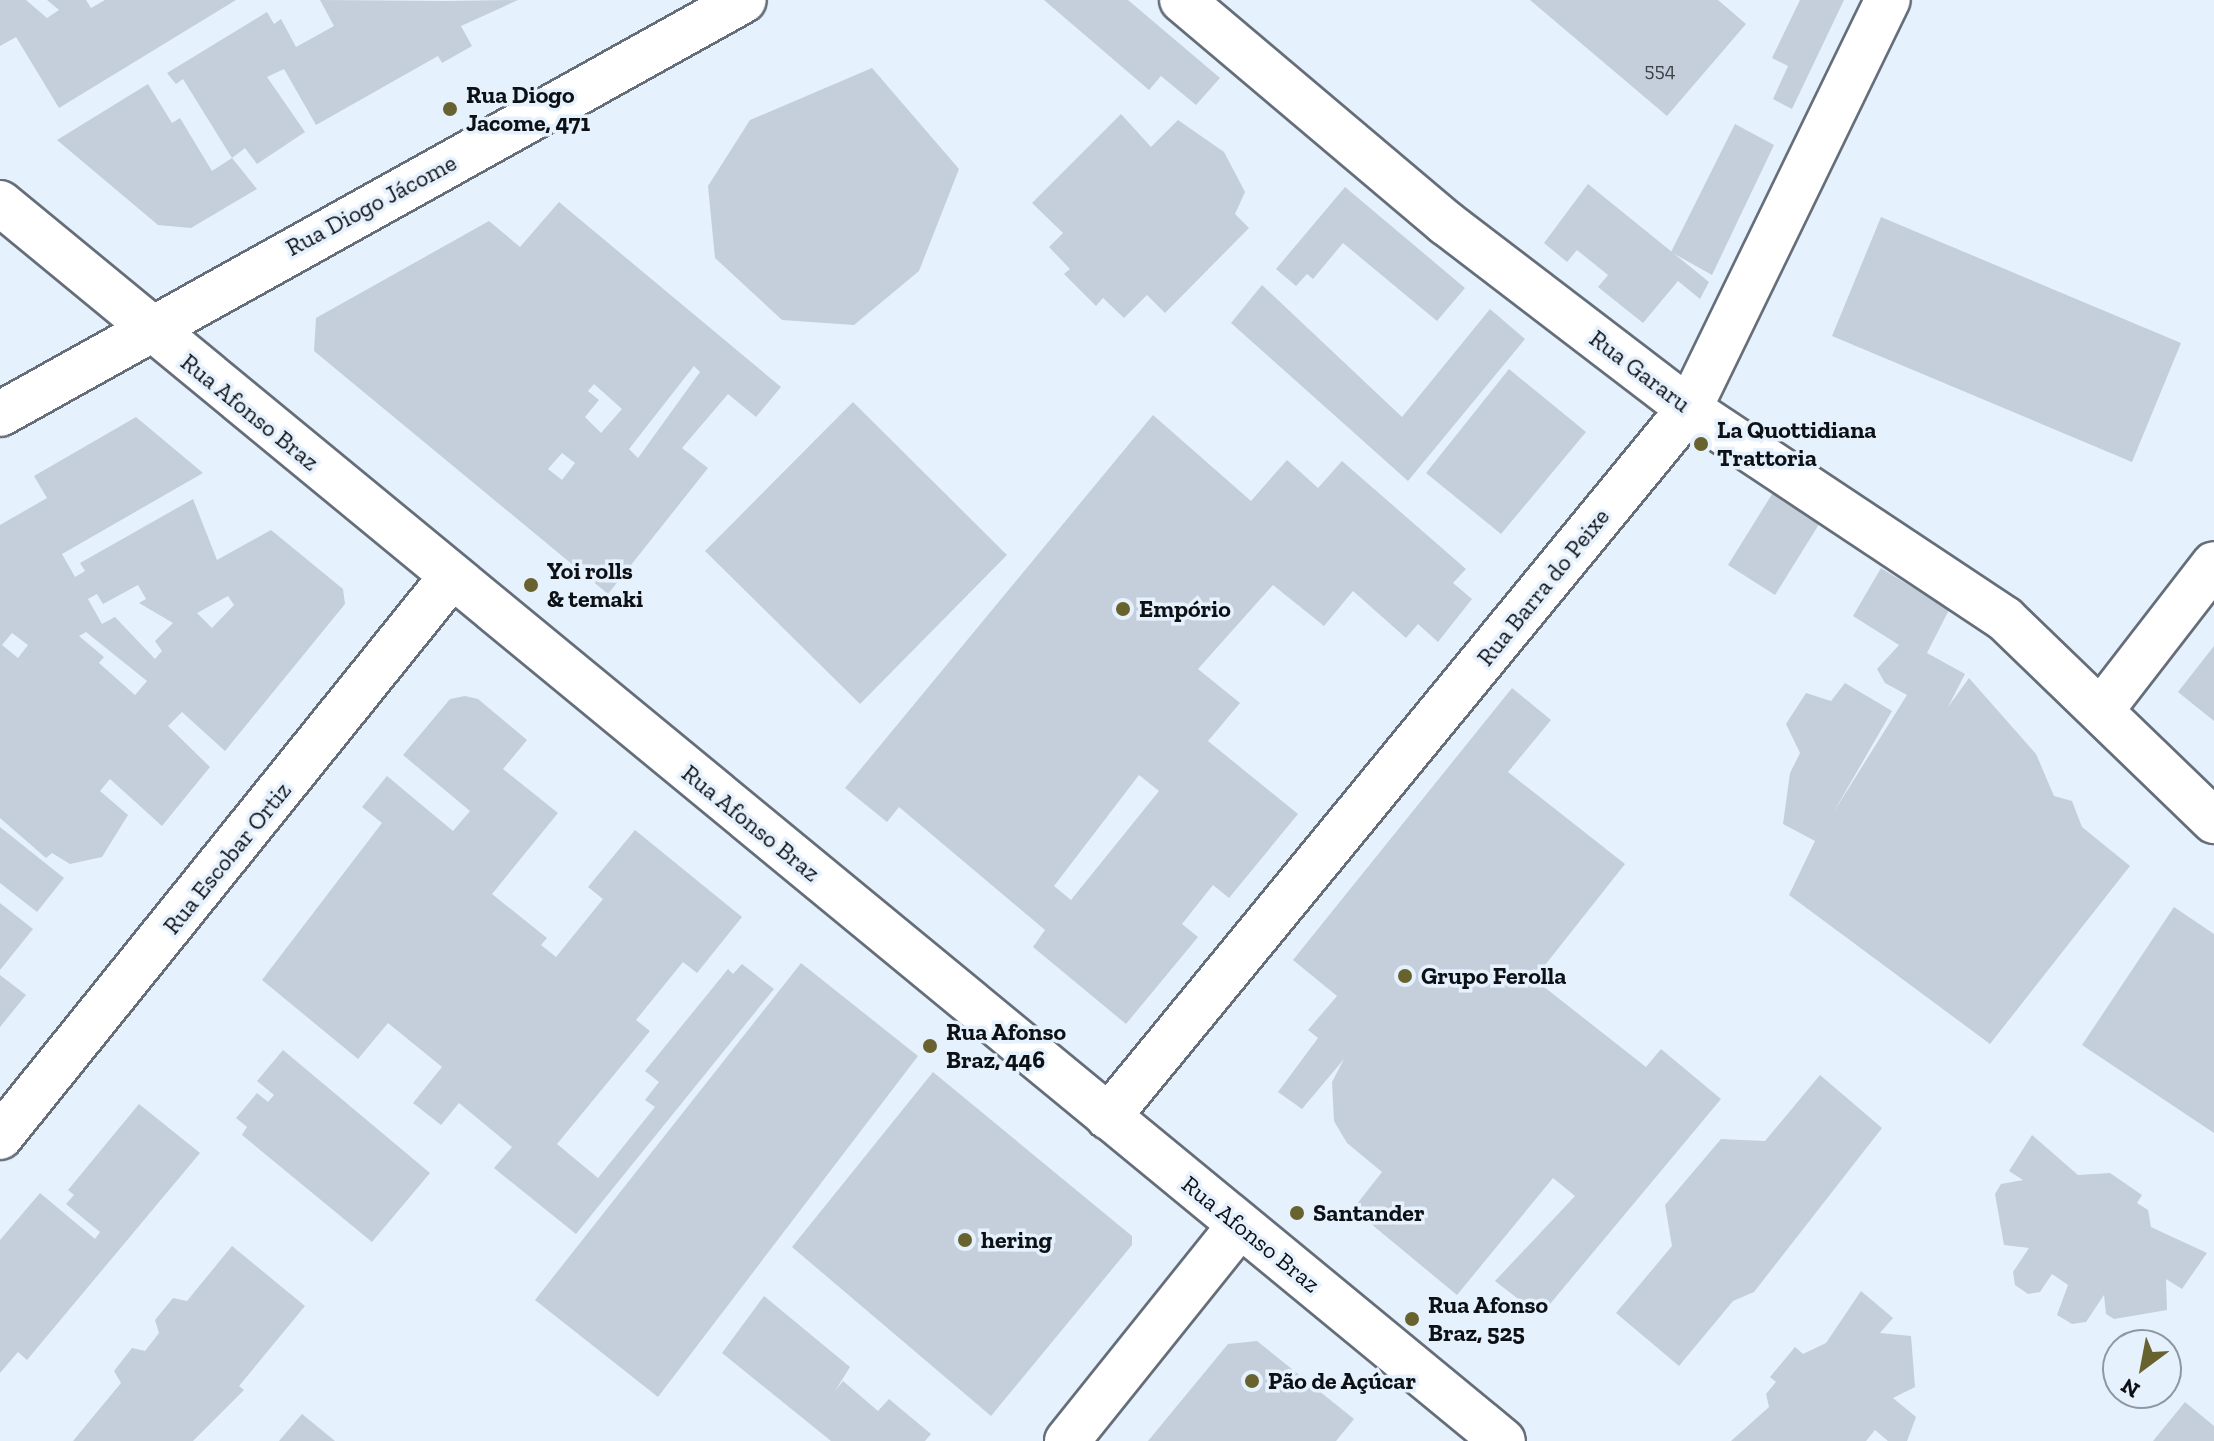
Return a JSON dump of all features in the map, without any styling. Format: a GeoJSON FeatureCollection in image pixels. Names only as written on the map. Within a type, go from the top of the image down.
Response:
{"type":"FeatureCollection","features":[{"type":"Feature","properties":{"kind":"street","name":"Rua Diogo Jácome"},"geometry":{"type":"LineString","coordinates":[[0,414],[146,328],[744,0]]}},
{"type":"Feature","properties":{"kind":"street","name":"Rua Gararu"},"geometry":{"type":"LineString","coordinates":[[1182,0],[1446,223],[1689,409],[2005,619],[2102,709],[2214,821]]}},
{"type":"Feature","properties":{"kind":"street","name":"Rua Barra do Peixe"},"geometry":{"type":"LineString","coordinates":[[1108,1117],[1689,409],[1888,0]]}},
{"type":"Feature","properties":{"kind":"street","name":"Rua Afonso Braz"},"geometry":{"type":"LineString","coordinates":[[0,203],[146,328],[1503,1441]]}},
{"type":"Feature","properties":{"kind":"street"},"geometry":{"type":"LineString","coordinates":[[2102,709],[2214,564]]}},
{"type":"Feature","properties":{"kind":"street","name":"Rua Escobar Ortiz"},"geometry":{"type":"LineString","coordinates":[[0,1137],[451,577]]}},
{"type":"Feature","properties":{"kind":"street"},"geometry":{"type":"LineString","coordinates":[[1067,1441],[1240,1225]]}},
{"type":"Feature","properties":{"kind":"building"},"geometry":{"type":"Polygon","coordinates":[[[0,0],[26,0],[47,18],[59,10],[47,0],[86,0],[91,8],[105,0],[236,0],[59,108],[16,37],[0,46],[0,0]]]}},
{"type":"Feature","properties":{"kind":"building"},"geometry":{"type":"Polygon","coordinates":[[[320,0],[518,0],[461,26],[472,46],[442,63],[438,56],[316,125],[284,69],[267,77],[305,132],[257,164],[245,148],[232,158],[183,79],[176,84],[167,73],[267,12],[274,24],[281,19],[296,47],[334,26],[320,0]]]}},
{"type":"Feature","properties":{"kind":"building"},"geometry":{"type":"Polygon","coordinates":[[[1044,0],[1128,0],[1220,78],[1196,105],[1161,76],[1149,90],[1044,0]]]}},
{"type":"Feature","properties":{"kind":"building"},"geometry":{"type":"Polygon","coordinates":[[[1530,0],[1718,0],[1746,24],[1667,116],[1530,0]]]}},
{"type":"Feature","properties":{"kind":"building"},"geometry":{"type":"Polygon","coordinates":[[[1800,0],[1844,0],[1792,109],[1773,99],[1788,66],[1772,58],[1800,0]]]}},
{"type":"Feature","properties":{"kind":"building"},"geometry":{"type":"Polygon","coordinates":[[[872,68],[959,169],[919,271],[854,325],[782,320],[715,258],[708,186],[750,120],[872,68]]]}},
{"type":"Feature","properties":{"kind":"building"},"geometry":{"type":"Polygon","coordinates":[[[148,84],[172,123],[180,118],[212,171],[232,158],[257,189],[191,228],[158,225],[57,140],[148,84]]]}},
{"type":"Feature","properties":{"kind":"building"},"geometry":{"type":"Polygon","coordinates":[[[1121,114],[1151,147],[1178,120],[1224,152],[1245,192],[1235,214],[1249,228],[1165,313],[1147,295],[1124,318],[1103,298],[1096,306],[1064,274],[1070,269],[1049,247],[1063,233],[1032,203],[1121,114]]]}},
{"type":"Feature","properties":{"kind":"building"},"geometry":{"type":"Polygon","coordinates":[[[1735,124],[1774,145],[1712,275],[1671,252],[1735,124]]]}},
{"type":"Feature","properties":{"kind":"building"},"geometry":{"type":"Polygon","coordinates":[[[1588,184],[1709,282],[1700,299],[1678,281],[1643,323],[1598,287],[1608,275],[1577,250],[1567,262],[1544,243],[1588,184]]]}},
{"type":"Feature","properties":{"kind":"building"},"geometry":{"type":"Polygon","coordinates":[[[1345,187],[1465,288],[1437,321],[1343,243],[1313,279],[1307,274],[1296,286],[1276,269],[1345,187]]]}},
{"type":"Feature","properties":{"kind":"building"},"geometry":{"type":"Polygon","coordinates":[[[559,202],[781,387],[756,417],[728,394],[682,448],[708,468],[608,594],[314,351],[316,318],[489,221],[520,247],[559,202]],[[694,366],[629,449],[638,458],[700,372],[694,366]],[[594,384],[588,391],[599,400],[585,417],[601,433],[622,409],[594,384]],[[562,453],[548,469],[562,480],[575,463],[562,453]]]}},
{"type":"Feature","properties":{"kind":"building"},"geometry":{"type":"Polygon","coordinates":[[[1881,217],[2181,343],[2132,462],[1832,336],[1881,217]]]}},
{"type":"Feature","properties":{"kind":"building"},"geometry":{"type":"Polygon","coordinates":[[[1262,285],[1402,417],[1490,309],[1525,339],[1408,481],[1231,323],[1262,285]]]}},
{"type":"Feature","properties":{"kind":"building"},"geometry":{"type":"Polygon","coordinates":[[[1509,369],[1586,432],[1501,534],[1426,473],[1509,369]]]}},
{"type":"Feature","properties":{"kind":"building"},"geometry":{"type":"Polygon","coordinates":[[[853,402],[1007,555],[860,704],[705,551],[853,402]]]}},
{"type":"Feature","properties":{"kind":"building"},"geometry":{"type":"Polygon","coordinates":[[[1153,415],[1251,501],[1287,460],[1318,488],[1342,461],[1466,569],[1453,583],[1472,599],[1438,642],[1418,624],[1406,638],[1353,591],[1324,626],[1273,585],[1198,669],[1240,703],[1208,741],[1298,814],[1229,898],[1213,885],[1182,924],[1198,937],[1126,1024],[1033,947],[1045,930],[899,807],[887,822],[845,788],[1153,415]],[[1139,775],[1054,886],[1071,900],[1159,791],[1139,775]]]}},
{"type":"Feature","properties":{"kind":"building"},"geometry":{"type":"Polygon","coordinates":[[[136,417],[203,473],[62,554],[75,577],[85,571],[80,563],[193,499],[217,560],[271,530],[343,589],[345,604],[225,751],[182,712],[168,726],[210,767],[162,826],[110,779],[100,791],[128,815],[102,857],[70,864],[52,853],[46,858],[0,818],[0,525],[47,498],[34,476],[136,417]],[[138,585],[103,604],[97,594],[88,599],[102,624],[115,617],[155,659],[162,651],[155,641],[173,623],[139,603],[146,599],[138,585]],[[228,596],[197,613],[212,628],[234,605],[228,596]],[[86,632],[79,636],[104,657],[99,663],[135,695],[147,681],[86,632]],[[12,633],[2,645],[18,658],[28,645],[12,633]]]}},
{"type":"Feature","properties":{"kind":"building"},"geometry":{"type":"Polygon","coordinates":[[[1774,491],[1821,521],[1775,595],[1728,565],[1774,491]]]}},
{"type":"Feature","properties":{"kind":"building"},"geometry":{"type":"Polygon","coordinates":[[[1881,568],[1949,610],[1927,653],[1965,674],[1948,707],[1969,678],[2036,754],[2054,796],[2072,801],[2082,827],[2130,866],[1990,1044],[1789,895],[1815,841],[1783,824],[1790,773],[1800,753],[1786,724],[1806,693],[1831,701],[1845,683],[1892,711],[1833,813],[1907,695],[1885,683],[1877,669],[1899,645],[1853,616],[1881,568]]]}},
{"type":"Feature","properties":{"kind":"building"},"geometry":{"type":"Polygon","coordinates":[[[2214,646],[2214,721],[2178,692],[2214,646]]]}},
{"type":"Feature","properties":{"kind":"building"},"geometry":{"type":"Polygon","coordinates":[[[1512,688],[1551,720],[1508,772],[1625,864],[1534,979],[1646,1067],[1661,1049],[1721,1099],[1540,1316],[1495,1281],[1575,1196],[1553,1178],[1457,1295],[1353,1209],[1382,1172],[1347,1143],[1334,1121],[1332,1082],[1344,1059],[1302,1109],[1278,1092],[1318,1038],[1308,1030],[1337,996],[1293,960],[1512,688]]]}},
{"type":"Feature","properties":{"kind":"building"},"geometry":{"type":"Polygon","coordinates":[[[465,696],[478,699],[527,740],[503,769],[558,813],[492,894],[547,938],[541,945],[556,957],[603,899],[588,887],[635,830],[742,917],[697,973],[683,962],[636,1020],[650,1031],[557,1144],[598,1178],[655,1107],[645,1100],[659,1082],[645,1071],[728,969],[733,974],[742,964],[774,989],[576,1234],[494,1168],[512,1147],[459,1103],[441,1125],[413,1103],[442,1067],[388,1023],[358,1059],[262,980],[382,823],[362,807],[387,776],[453,831],[470,811],[403,755],[450,699],[465,696]]]}},
{"type":"Feature","properties":{"kind":"building"},"geometry":{"type":"Polygon","coordinates":[[[0,827],[64,878],[37,912],[0,883],[0,827]]]}},
{"type":"Feature","properties":{"kind":"building"},"geometry":{"type":"Polygon","coordinates":[[[0,903],[33,929],[0,970],[0,903]]]}},
{"type":"Feature","properties":{"kind":"building"},"geometry":{"type":"Polygon","coordinates":[[[2174,907],[2214,934],[2214,1133],[2082,1045],[2174,907]]]}},
{"type":"Feature","properties":{"kind":"building"},"geometry":{"type":"Polygon","coordinates":[[[801,963],[918,1056],[658,1397],[535,1300],[801,963]]]}},
{"type":"Feature","properties":{"kind":"building"},"geometry":{"type":"Polygon","coordinates":[[[0,975],[26,995],[0,1027],[0,975]]]}},
{"type":"Feature","properties":{"kind":"building"},"geometry":{"type":"Polygon","coordinates":[[[283,1050],[430,1173],[372,1242],[242,1135],[247,1127],[236,1118],[257,1093],[268,1102],[274,1095],[257,1081],[283,1050]]]}},
{"type":"Feature","properties":{"kind":"building","name":"hering"},"geometry":{"type":"Polygon","coordinates":[[[933,1072],[1132,1236],[1132,1245],[991,1416],[792,1247],[933,1072]]]}},
{"type":"Feature","properties":{"kind":"building"},"geometry":{"type":"Polygon","coordinates":[[[1820,1075],[1882,1128],[1754,1292],[1733,1301],[1679,1366],[1616,1313],[1672,1246],[1665,1205],[1721,1139],[1765,1141],[1820,1075]]]}},
{"type":"Feature","properties":{"kind":"building"},"geometry":{"type":"Polygon","coordinates":[[[139,1104],[200,1153],[27,1360],[18,1352],[0,1373],[0,1240],[40,1193],[95,1239],[100,1232],[66,1204],[74,1195],[68,1190],[139,1104]]]}},
{"type":"Feature","properties":{"kind":"building"},"geometry":{"type":"Polygon","coordinates":[[[2032,1135],[2078,1175],[2110,1173],[2142,1195],[2137,1203],[2148,1210],[2151,1227],[2207,1253],[2182,1289],[2166,1279],[2167,1310],[2114,1319],[2106,1314],[2104,1295],[2086,1322],[2072,1324],[2057,1315],[2068,1285],[2052,1274],[2040,1292],[2028,1294],[2015,1285],[2013,1272],[2029,1248],[2004,1245],[1995,1194],[2001,1184],[2023,1180],[2009,1171],[2032,1135]]]}},
{"type":"Feature","properties":{"kind":"building"},"geometry":{"type":"Polygon","coordinates":[[[232,1246],[305,1306],[239,1386],[244,1390],[193,1441],[73,1441],[121,1383],[114,1371],[132,1348],[145,1351],[159,1333],[155,1320],[173,1298],[187,1301],[232,1246]]]}},
{"type":"Feature","properties":{"kind":"building"},"geometry":{"type":"Polygon","coordinates":[[[1861,1291],[1893,1318],[1880,1333],[1911,1336],[1915,1387],[1893,1398],[1916,1417],[1907,1441],[1888,1441],[1875,1430],[1866,1441],[1731,1441],[1769,1407],[1766,1394],[1776,1382],[1770,1377],[1795,1347],[1803,1354],[1826,1343],[1861,1291]]]}},
{"type":"Feature","properties":{"kind":"building"},"geometry":{"type":"Polygon","coordinates":[[[764,1296],[850,1367],[835,1391],[843,1381],[878,1411],[889,1399],[931,1434],[925,1441],[831,1441],[722,1353],[764,1296]]]}},
{"type":"Feature","properties":{"kind":"building","name":"Pão de Açúcar"},"geometry":{"type":"Polygon","coordinates":[[[1257,1341],[1354,1419],[1336,1441],[1148,1441],[1228,1344],[1257,1341]]]}},
{"type":"Feature","properties":{"kind":"building"},"geometry":{"type":"Polygon","coordinates":[[[2185,1402],[2214,1426],[2214,1441],[2153,1441],[2185,1402]]]}},
{"type":"Feature","properties":{"kind":"building"},"geometry":{"type":"Polygon","coordinates":[[[302,1414],[335,1441],[279,1441],[302,1414]]]}},
{"type":"Feature","properties":{"kind":"place","name":"Rua Diogo Jacome, 471"},"geometry":{"type":"Point","coordinates":[450,109]}},
{"type":"Feature","properties":{"kind":"place","name":"La Quottidiana Trattoria"},"geometry":{"type":"Point","coordinates":[1701,444]}},
{"type":"Feature","properties":{"kind":"place","name":"Yoi rolls & temaki"},"geometry":{"type":"Point","coordinates":[531,585]}},
{"type":"Feature","properties":{"kind":"place","name":"Empório"},"geometry":{"type":"Point","coordinates":[1123,609]}},
{"type":"Feature","properties":{"kind":"place","name":"Grupo Ferolla"},"geometry":{"type":"Point","coordinates":[1405,976]}},
{"type":"Feature","properties":{"kind":"place","name":"Rua Afonso Braz, 446"},"geometry":{"type":"Point","coordinates":[930,1046]}},
{"type":"Feature","properties":{"kind":"place","name":"Santander"},"geometry":{"type":"Point","coordinates":[1297,1213]}},
{"type":"Feature","properties":{"kind":"place","name":"hering"},"geometry":{"type":"Point","coordinates":[965,1240]}},
{"type":"Feature","properties":{"kind":"place","name":"Rua Afonso Braz, 525"},"geometry":{"type":"Point","coordinates":[1412,1319]}},
{"type":"Feature","properties":{"kind":"place","name":"Pão de Açúcar"},"geometry":{"type":"Point","coordinates":[1252,1381]}}]}
